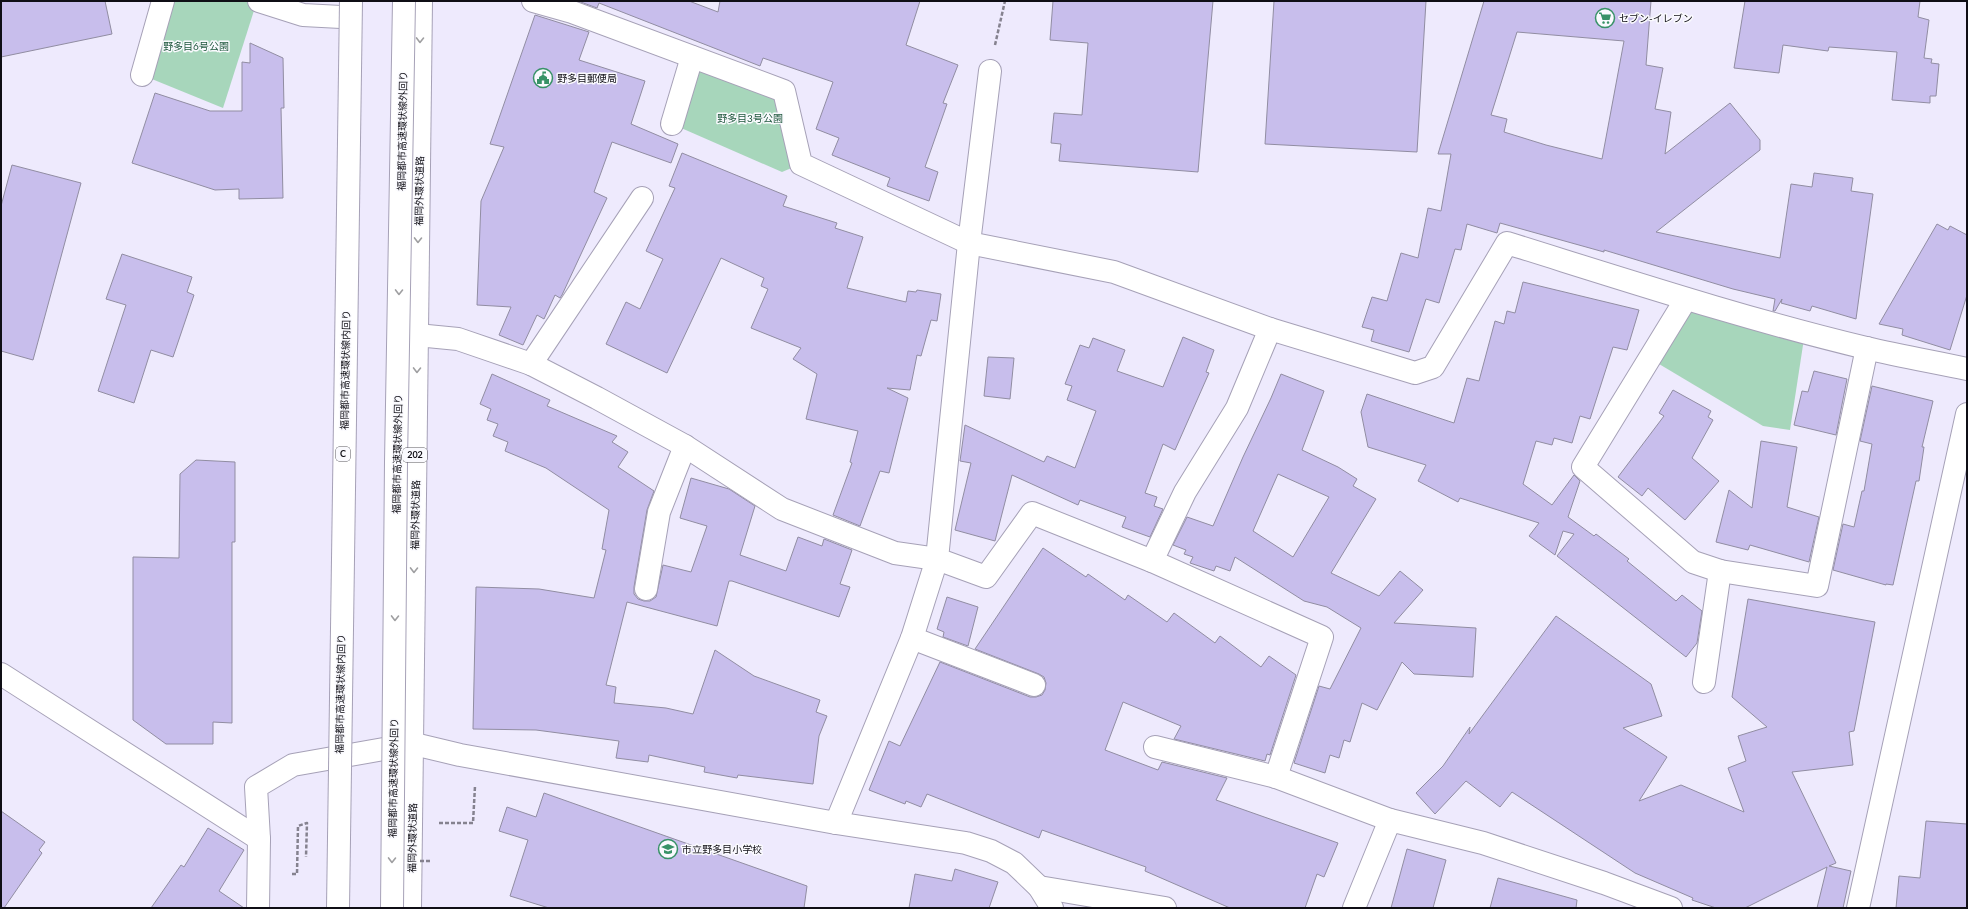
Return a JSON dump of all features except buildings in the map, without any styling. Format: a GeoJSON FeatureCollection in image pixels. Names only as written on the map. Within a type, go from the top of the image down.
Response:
{"type":"FeatureCollection","features":[{"type":"Feature","properties":{"kind":"main road"},"geometry":{"type":"LineString","coordinates":[[142,75],[163,1]]}},
{"type":"Feature","properties":{"kind":"main road"},"geometry":{"type":"LineString","coordinates":[[259,1],[303,15],[345,6],[338,908]]}},
{"type":"Feature","properties":{"kind":"main road","name":"福岡都市高速環状線外回り"},"geometry":{"type":"LineString","coordinates":[[392,908],[396,446],[404,1]]}},
{"type":"Feature","properties":{"kind":"main road","name":"福岡外環状道路"},"geometry":{"type":"LineString","coordinates":[[410,908],[414,744],[413,680],[421,1]]}},
{"type":"Feature","properties":{"kind":"main road"},"geometry":{"type":"LineString","coordinates":[[532,1],[572,12],[784,91],[801,164],[969,243],[1114,272],[1270,329],[1415,373],[1433,367],[1507,243],[1686,299],[1867,348],[1967,369]]}},
{"type":"Feature","properties":{"kind":"main road","name":"福岡都市高速環状線内回り"},"geometry":{"type":"LineString","coordinates":[[338,908],[345,6]]}},
{"type":"Feature","properties":{"kind":"main road"},"geometry":{"type":"LineString","coordinates":[[672,124],[692,57]]}},
{"type":"Feature","properties":{"kind":"main road"},"geometry":{"type":"LineString","coordinates":[[836,823],[912,638],[937,559],[969,243],[990,71]]}},
{"type":"Feature","properties":{"kind":"main road"},"geometry":{"type":"LineString","coordinates":[[531,364],[642,198]]}},
{"type":"Feature","properties":{"kind":"main road"},"geometry":{"type":"LineString","coordinates":[[1686,299],[1583,467],[1693,562],[1720,571],[1817,586],[1867,348]]}},
{"type":"Feature","properties":{"kind":"main road"},"geometry":{"type":"LineString","coordinates":[[1152,561],[1185,492],[1237,408],[1270,329]]}},
{"type":"Feature","properties":{"kind":"main road"},"geometry":{"type":"LineString","coordinates":[[417,335],[458,339],[531,364],[685,446],[782,509],[895,553],[937,559],[986,577],[1032,513],[1152,561],[1322,638],[1276,778]]}},
{"type":"Feature","properties":{"kind":"main road"},"geometry":{"type":"LineString","coordinates":[[1858,908],[1967,414]]}},
{"type":"Feature","properties":{"kind":"main road"},"geometry":{"type":"LineString","coordinates":[[646,589],[659,512],[685,446]]}},
{"type":"Feature","properties":{"kind":"main road"},"geometry":{"type":"LineString","coordinates":[[1704,682],[1720,571]]}},
{"type":"Feature","properties":{"kind":"main road"},"geometry":{"type":"LineString","coordinates":[[912,638],[1034,685]]}},
{"type":"Feature","properties":{"kind":"main road"},"geometry":{"type":"LineString","coordinates":[[1,674],[259,840]]}},
{"type":"Feature","properties":{"kind":"main road"},"geometry":{"type":"LineString","coordinates":[[258,908],[259,840],[256,787],[294,765],[338,756],[414,744],[460,755],[836,823],[966,843],[991,851],[1014,863],[1039,886],[1052,908]]}},
{"type":"Feature","properties":{"kind":"main road"},"geometry":{"type":"LineString","coordinates":[[1155,747],[1276,778],[1390,820],[1482,844],[1604,884],[1671,908]]}},
{"type":"Feature","properties":{"kind":"main road"},"geometry":{"type":"LineString","coordinates":[[1354,908],[1390,820]]}},
{"type":"Feature","properties":{"kind":"main road"},"geometry":{"type":"LineString","coordinates":[[1039,886],[1165,908]]}},
{"type":"Feature","properties":{"kind":"path"},"geometry":{"type":"LineString","coordinates":[[990,71],[1005,1]]}},
{"type":"Feature","properties":{"kind":"path"},"geometry":{"type":"LineString","coordinates":[[435,822],[473,823],[475,783]]}},
{"type":"Feature","properties":{"kind":"path"},"geometry":{"type":"LineString","coordinates":[[292,874],[297,874],[298,826],[307,823],[306,857]]}},
{"type":"Feature","properties":{"kind":"green space","name":"野多目6号公園"},"geometry":{"type":"Polygon","coordinates":[[[163,1],[257,1],[223,108],[142,75],[163,1]]]}},
{"type":"Feature","properties":{"kind":"green space","name":"野多目3号公園"},"geometry":{"type":"Polygon","coordinates":[[[692,57],[784,91],[801,164],[782,172],[672,124],[692,57]]]}},
{"type":"Feature","properties":{"kind":"green space"},"geometry":{"type":"Polygon","coordinates":[[[1686,299],[1805,332],[1790,430],[1763,426],[1649,358],[1686,299]]]}},
{"type":"Feature","properties":{"kind":"place","name":"セブン-イレブン"},"geometry":{"type":"Point","coordinates":[1605,18]}},
{"type":"Feature","properties":{"kind":"place","name":"野多目郵便局"},"geometry":{"type":"Point","coordinates":[543,78]}},
{"type":"Feature","properties":{"kind":"place","name":"市立野多目小学校"},"geometry":{"type":"Point","coordinates":[668,849]}}]}
